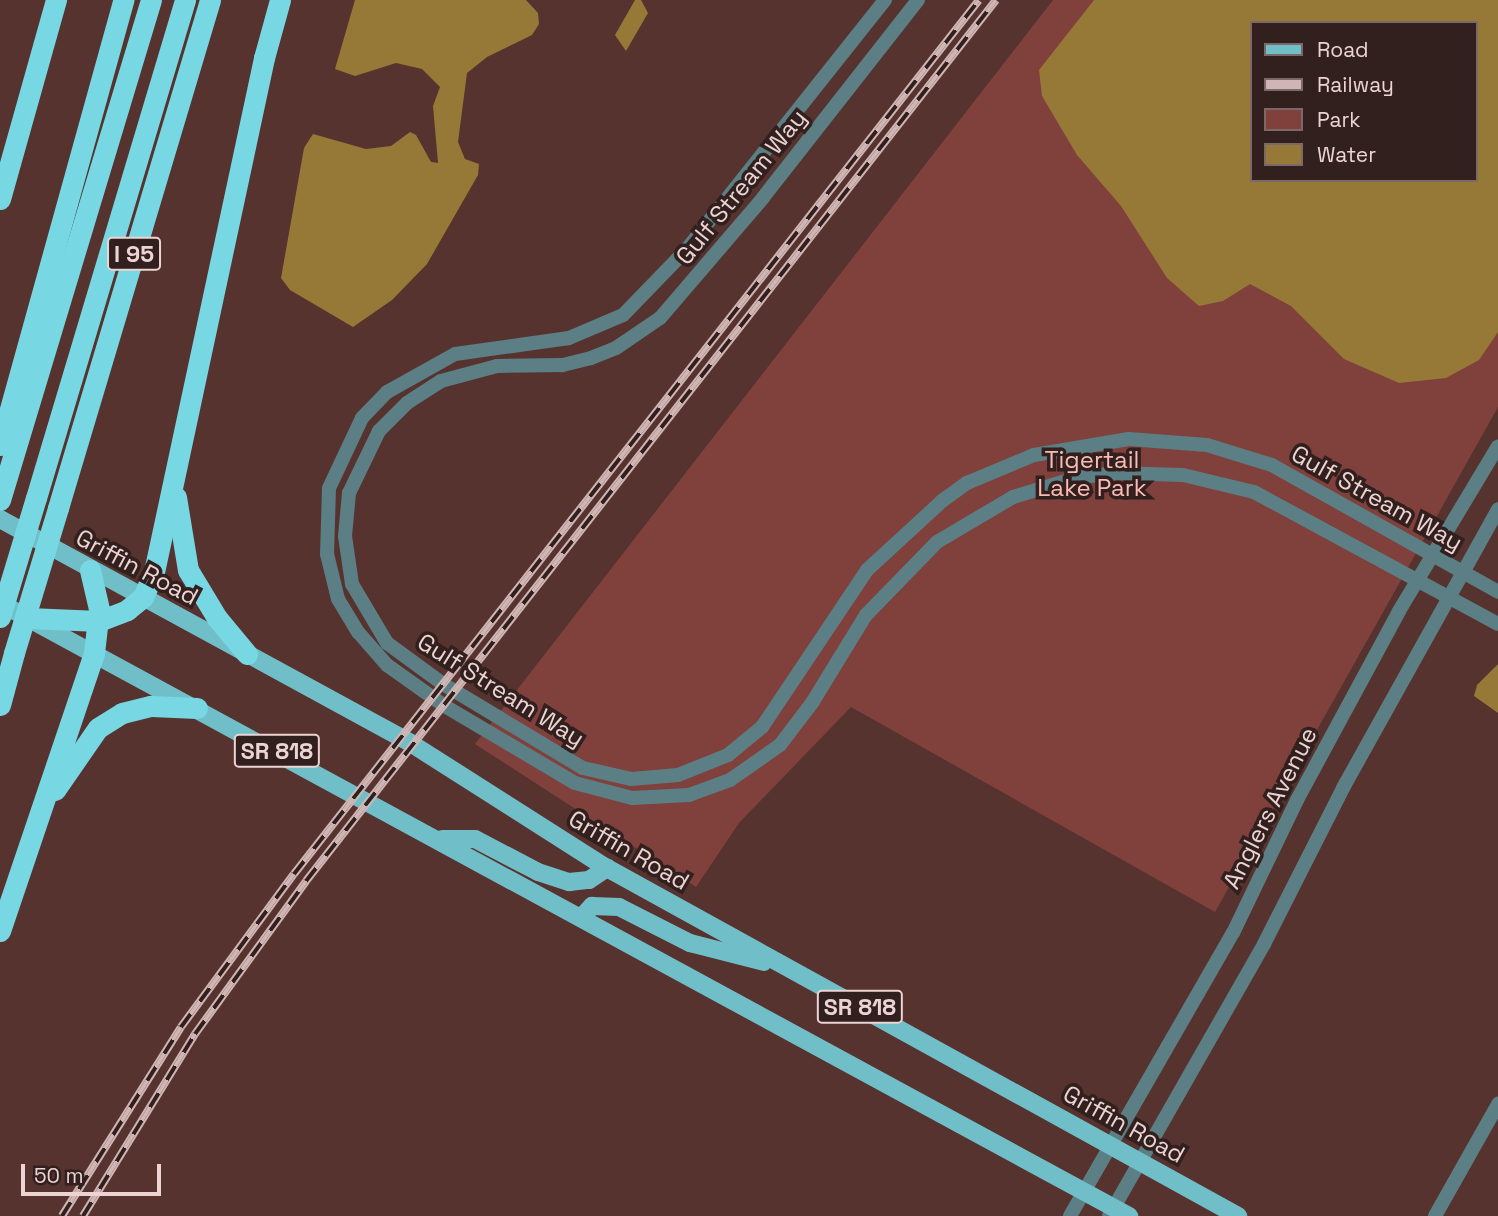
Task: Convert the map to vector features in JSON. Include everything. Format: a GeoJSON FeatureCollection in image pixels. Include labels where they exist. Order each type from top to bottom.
{"type":"FeatureCollection","features":[{"type":"Feature","properties":{"kind":"highway"},"geometry":{"type":"LineString","coordinates":[[0,199],[56,0]]}},
{"type":"Feature","properties":{"kind":"highway"},"geometry":{"type":"LineString","coordinates":[[0,445],[123,0]]}},
{"type":"Feature","properties":{"kind":"highway"},"geometry":{"type":"LineString","coordinates":[[3,490],[151,0]]}},
{"type":"Feature","properties":{"kind":"highway"},"geometry":{"type":"LineString","coordinates":[[0,617],[185,0]]}},
{"type":"Feature","properties":{"kind":"highway","name":"I 95"},"geometry":{"type":"LineString","coordinates":[[0,705],[210,0]]}},
{"type":"Feature","properties":{"kind":"highway"},"geometry":{"type":"LineString","coordinates":[[28,618],[99,621],[127,610],[143,597],[154,572],[264,58],[280,0]]}},
{"type":"Feature","properties":{"kind":"highway"},"geometry":{"type":"LineString","coordinates":[[175,477],[188,570],[217,618],[247,654]]}},
{"type":"Feature","properties":{"kind":"highway"},"geometry":{"type":"LineString","coordinates":[[0,931],[32,828],[94,653],[99,621],[98,596],[90,570]]}},
{"type":"Feature","properties":{"kind":"highway"},"geometry":{"type":"LineString","coordinates":[[32,828],[79,750],[98,728],[122,713],[150,706],[197,708]]}},
{"type":"Feature","properties":{"kind":"main road","name":"Griffin Road"},"geometry":{"type":"LineString","coordinates":[[0,519],[412,744],[607,868],[1238,1216]]}},
{"type":"Feature","properties":{"kind":"main road","name":"SR 818"},"geometry":{"type":"LineString","coordinates":[[0,603],[582,917],[1083,1191],[1117,1213]]}},
{"type":"Feature","properties":{"kind":"main road"},"geometry":{"type":"LineString","coordinates":[[439,839],[475,839],[538,872],[569,882],[589,880],[607,868]]}},
{"type":"Feature","properties":{"kind":"main road"},"geometry":{"type":"LineString","coordinates":[[582,917],[592,906],[620,907],[690,943],[791,969]]}},
{"type":"Feature","properties":{"kind":"street","name":"Gulf Stream Way"},"geometry":{"type":"LineString","coordinates":[[885,0],[688,248],[623,315],[569,338],[455,354],[387,392],[362,418],[335,469],[325,532],[338,599],[372,649],[402,678],[552,772],[612,794],[670,798],[730,780],[763,759],[794,727],[866,615],[915,561],[984,511],[1047,485],[1079,477],[1150,472],[1217,481],[1283,505],[1498,624]]}},
{"type":"Feature","properties":{"kind":"street","name":"Gulf Stream Way"},"geometry":{"type":"LineString","coordinates":[[918,0],[763,198],[660,318],[616,348],[591,358],[562,365],[496,366],[441,381],[407,403],[379,431],[349,494],[345,536],[352,584],[387,643],[443,684],[561,757],[606,775],[656,778],[701,768],[747,742],[777,707],[849,593],[890,545],[967,483],[1034,455],[1129,439],[1207,445],[1299,477],[1431,556],[1498,592]]}},
{"type":"Feature","properties":{"kind":"street","name":"Anglers Avenue"},"geometry":{"type":"LineString","coordinates":[[1070,1216],[1113,1146],[1233,933],[1292,809],[1417,581],[1498,446]]}},
{"type":"Feature","properties":{"kind":"street"},"geometry":{"type":"LineString","coordinates":[[1117,1213],[1140,1161],[1264,944],[1448,595],[1498,509]]}},
{"type":"Feature","properties":{"kind":"street"},"geometry":{"type":"LineString","coordinates":[[1434,1216],[1498,1104]]}},
{"type":"Feature","properties":{"kind":"green space","name":"Tigertail Lake Park"},"geometry":{"type":"Polygon","coordinates":[[[1053,0],[1498,0],[1498,407],[1215,912],[851,707],[739,823],[696,887],[475,744],[1053,0]]]}},
{"type":"Feature","properties":{"kind":"water"},"geometry":{"type":"Polygon","coordinates":[[[355,0],[526,0],[538,13],[539,24],[532,35],[487,57],[467,73],[458,142],[465,159],[479,164],[478,175],[427,264],[392,300],[353,327],[290,290],[281,278],[304,148],[313,134],[366,149],[391,146],[410,132],[416,135],[431,162],[438,163],[433,106],[440,87],[422,69],[396,63],[355,76],[335,69],[355,0]]]}},
{"type":"Feature","properties":{"kind":"water"},"geometry":{"type":"Polygon","coordinates":[[[635,0],[641,0],[648,13],[626,51],[615,35],[635,0]]]}},
{"type":"Feature","properties":{"kind":"water"},"geometry":{"type":"Polygon","coordinates":[[[1094,0],[1498,0],[1498,332],[1479,360],[1446,378],[1399,383],[1344,359],[1291,306],[1250,284],[1223,301],[1199,306],[1167,278],[1121,206],[1077,155],[1042,96],[1039,70],[1094,0]]]}},
{"type":"Feature","properties":{"kind":"water"},"geometry":{"type":"Polygon","coordinates":[[[1498,664],[1498,713],[1474,696],[1477,685],[1498,664]]]}},
{"type":"Feature","properties":{"kind":"railway"},"geometry":{"type":"LineString","coordinates":[[62,1216],[181,1027],[294,874],[979,0]]}},
{"type":"Feature","properties":{"kind":"railway"},"geometry":{"type":"LineString","coordinates":[[83,1216],[195,1034],[306,881],[996,0]]}}]}
